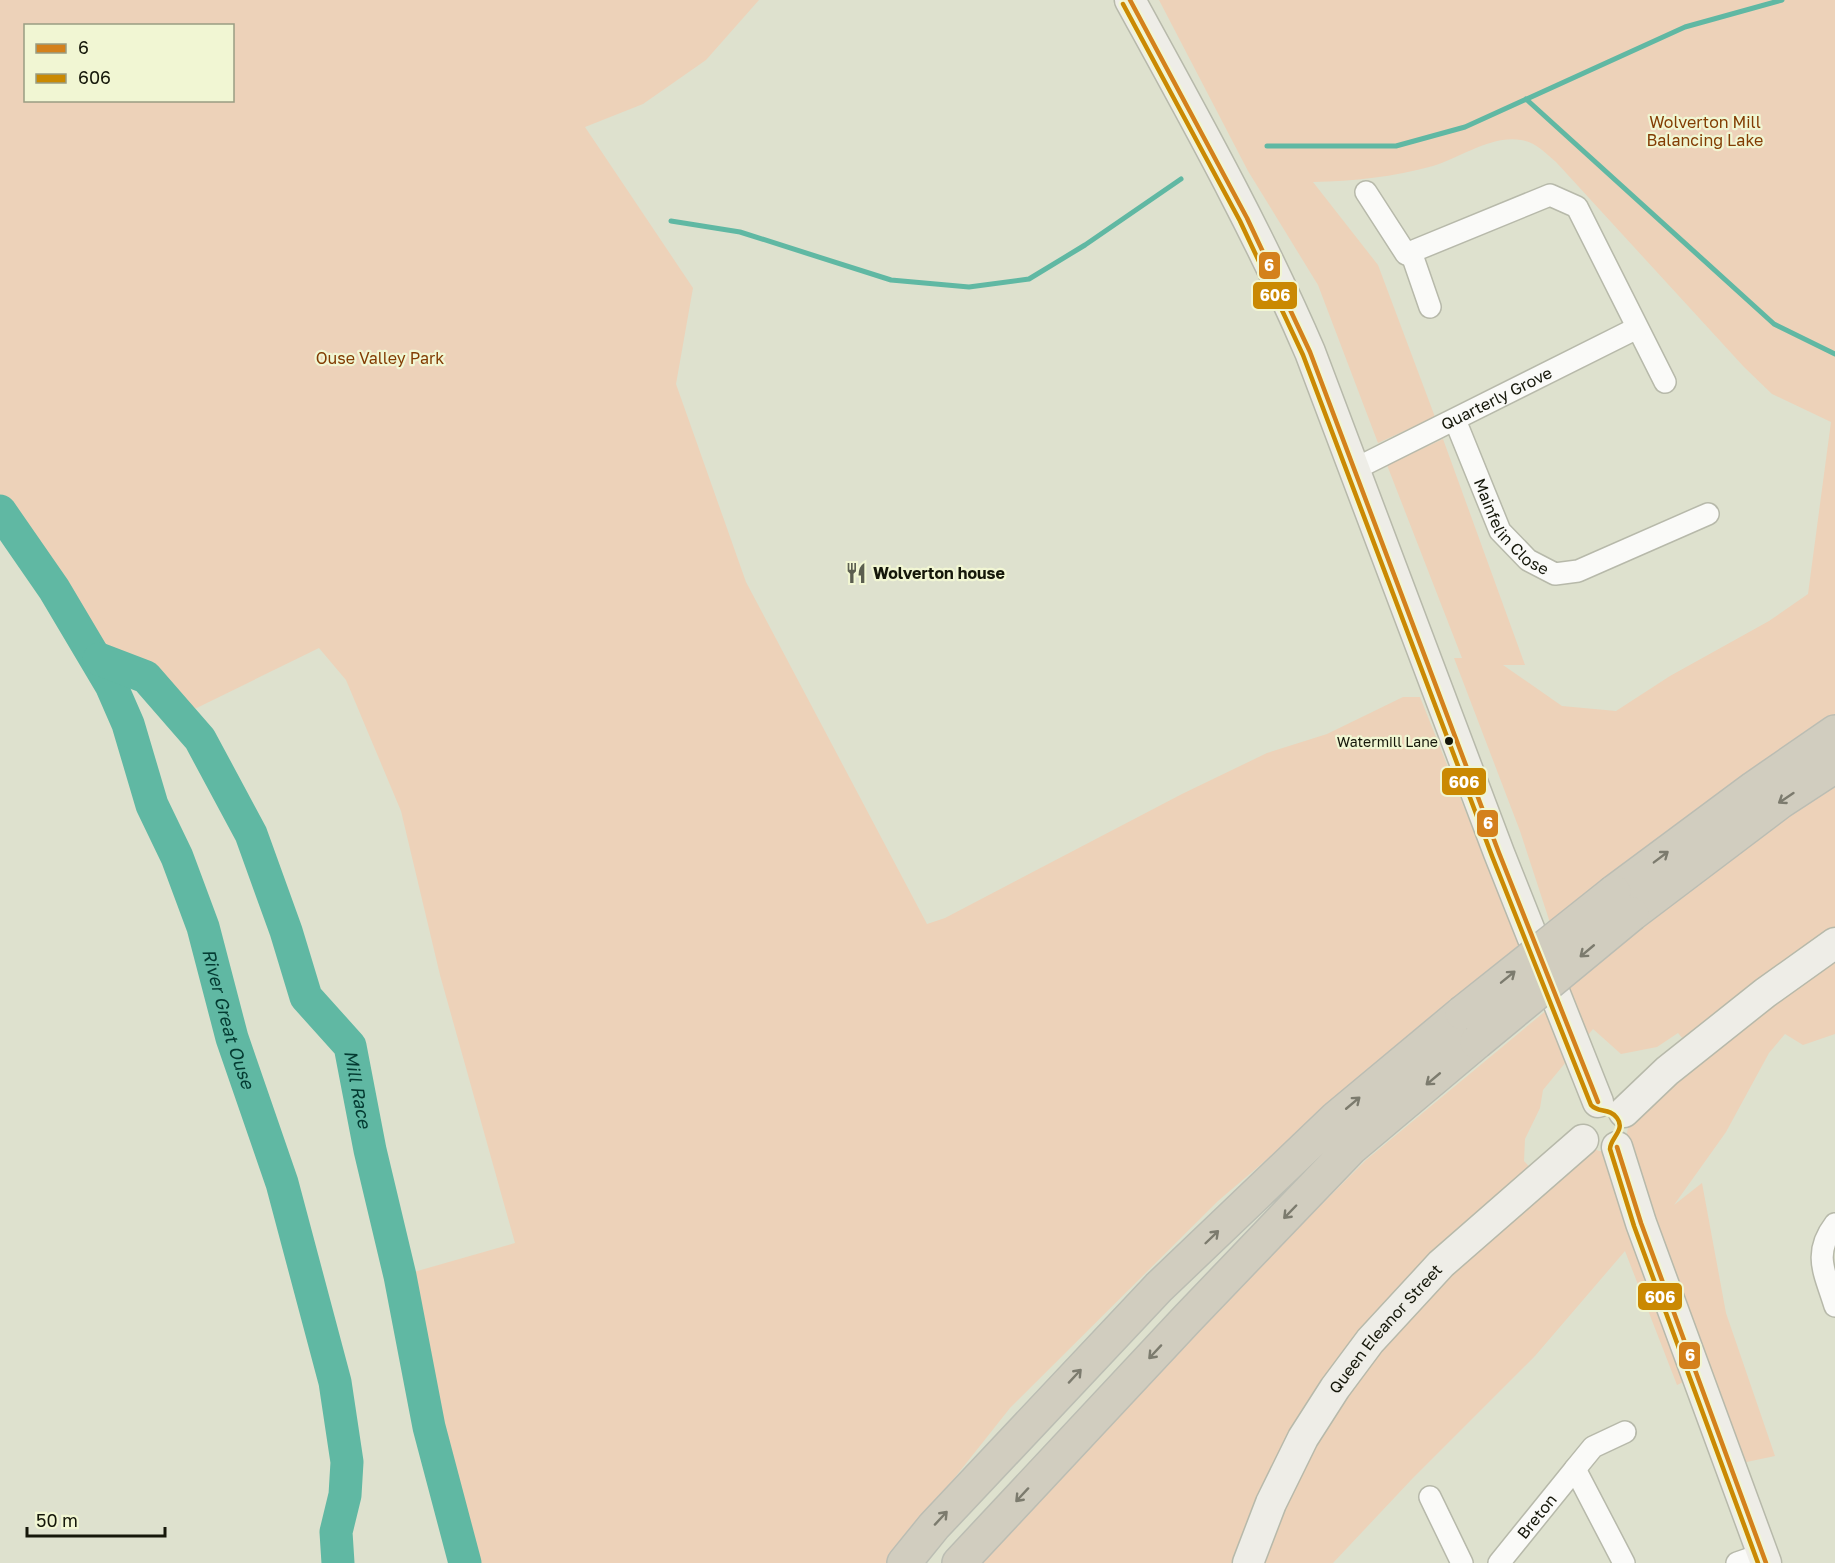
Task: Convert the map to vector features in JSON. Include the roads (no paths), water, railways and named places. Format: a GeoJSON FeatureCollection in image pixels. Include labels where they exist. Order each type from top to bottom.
{"type":"FeatureCollection","features":[{"type":"Feature","properties":{"kind":"highway"},"geometry":{"type":"LineString","coordinates":[[959,1563],[1186,1318],[1351,1148],[1478,1042],[1623,903],[1754,788],[1835,732]]}},
{"type":"Feature","properties":{"kind":"highway"},"geometry":{"type":"LineString","coordinates":[[904,1563],[934,1526],[1160,1287],[1336,1118],[1462,1013],[1623,903],[1835,766]]}},
{"type":"Feature","properties":{"kind":"street"},"geometry":{"type":"LineString","coordinates":[[1130,0],[1199,126],[1285,293],[1355,469],[1499,853],[1611,1107],[1628,1128],[1626,1137],[1617,1147],[1609,1150],[1599,1151],[1590,1147],[1583,1140],[1579,1133],[1580,1117],[1590,1105],[1611,1107],[1666,1071],[1765,993],[1835,943]]}},
{"type":"Feature","properties":{"kind":"street"},"geometry":{"type":"LineString","coordinates":[[1366,192],[1406,255],[1550,195],[1577,207],[1665,382]]}},
{"type":"Feature","properties":{"kind":"street"},"geometry":{"type":"LineString","coordinates":[[1411,252],[1430,306]]}},
{"type":"Feature","properties":{"kind":"street","name":"Quarterly Grove"},"geometry":{"type":"LineString","coordinates":[[1355,469],[1637,328]]}},
{"type":"Feature","properties":{"kind":"street","name":"Mainfelin Close"},"geometry":{"type":"LineString","coordinates":[[1455,420],[1500,531],[1528,560],[1555,574],[1578,571],[1708,514]]}},
{"type":"Feature","properties":{"kind":"street","name":"Queen Eleanor Street"},"geometry":{"type":"LineString","coordinates":[[1248,1563],[1271,1503],[1304,1438],[1335,1388],[1370,1341],[1441,1264],[1583,1140]]}},
{"type":"Feature","properties":{"kind":"street"},"geometry":{"type":"LineString","coordinates":[[1617,1147],[1755,1560]]}},
{"type":"Feature","properties":{"kind":"street"},"geometry":{"type":"LineString","coordinates":[[1835,1224],[1825,1238],[1821,1260],[1835,1306]]}},
{"type":"Feature","properties":{"kind":"street","name":"Breton"},"geometry":{"type":"LineString","coordinates":[[1499,1563],[1593,1447],[1625,1432]]}},
{"type":"Feature","properties":{"kind":"street"},"geometry":{"type":"LineString","coordinates":[[1575,1468],[1624,1563]]}},
{"type":"Feature","properties":{"kind":"street"},"geometry":{"type":"LineString","coordinates":[[1430,1497],[1462,1563]]}},
{"type":"Feature","properties":{"kind":"waterway"},"geometry":{"type":"LineString","coordinates":[[1267,146],[1396,146],[1465,127],[1685,27],[1782,0]]}},
{"type":"Feature","properties":{"kind":"waterway"},"geometry":{"type":"LineString","coordinates":[[1526,99],[1774,324],[1835,354]]}},
{"type":"Feature","properties":{"kind":"waterway"},"geometry":{"type":"LineString","coordinates":[[671,221],[740,232],[891,280],[969,287],[1029,279],[1085,245],[1181,179]]}},
{"type":"Feature","properties":{"kind":"waterway","name":"River Great Ouse"},"geometry":{"type":"LineString","coordinates":[[0,511],[54,589],[111,685],[128,724],[152,805],[177,857],[203,927],[232,1038],[282,1183],[335,1382],[347,1462],[345,1495],[336,1532],[338,1563]]}},
{"type":"Feature","properties":{"kind":"waterway","name":"Mill Race"},"geometry":{"type":"LineString","coordinates":[[99,659],[146,677],[200,739],[251,834],[286,931],[306,997],[350,1046],[370,1150],[400,1276],[429,1427],[465,1563]]}},
{"type":"Feature","properties":{"kind":"place","name":"Wolverton house"},"geometry":{"type":"Point","coordinates":[856,573]}},
{"type":"Feature","properties":{"kind":"place","name":"Watermill Lane"},"geometry":{"type":"Point","coordinates":[1449,741]}},
{"type":"Feature","properties":{"kind":"park label","name":"Wolverton Mill Balancing Lake"},"geometry":{"type":"Point","coordinates":[1705,131]}},
{"type":"Feature","properties":{"kind":"park label","name":"Ouse Valley Park"},"geometry":{"type":"Point","coordinates":[380,358]}}]}
